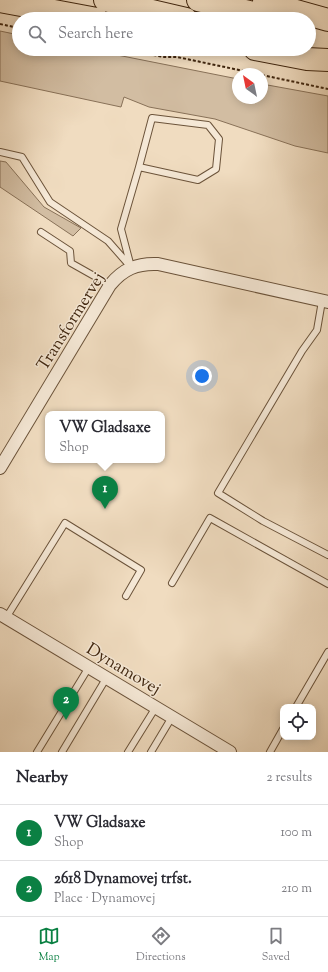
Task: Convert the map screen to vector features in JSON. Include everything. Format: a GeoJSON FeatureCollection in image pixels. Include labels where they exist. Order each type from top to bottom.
{"type":"FeatureCollection","features":[{"type":"Feature","properties":{"kind":"highway"},"geometry":{"type":"LineString","coordinates":[[105,0],[156,12]]}},
{"type":"Feature","properties":{"kind":"highway"},"geometry":{"type":"LineString","coordinates":[[198,0],[249,12]]}},
{"type":"Feature","properties":{"kind":"highway"},"geometry":{"type":"LineString","coordinates":[[257,0],[300,12]]}},
{"type":"Feature","properties":{"kind":"highway"},"geometry":{"type":"LineString","coordinates":[[0,1],[59,12]]}},
{"type":"Feature","properties":{"kind":"highway"},"geometry":{"type":"LineString","coordinates":[[316,17],[328,20]]}},
{"type":"Feature","properties":{"kind":"highway"},"geometry":{"type":"LineString","coordinates":[[316,27],[328,30]]}},
{"type":"Feature","properties":{"kind":"highway"},"geometry":{"type":"LineString","coordinates":[[316,49],[328,52]]}},
{"type":"Feature","properties":{"kind":"highway"},"geometry":{"type":"LineString","coordinates":[[292,56],[307,59],[328,60]]}},
{"type":"Feature","properties":{"kind":"street","name":"Transformervej"},"geometry":{"type":"LineString","coordinates":[[0,468],[110,285],[116,278],[131,267],[144,263],[158,264],[325,301]]}},
{"type":"Feature","properties":{"kind":"street","name":"Dynamovej"},"geometry":{"type":"LineString","coordinates":[[3,616],[156,707],[225,751]]}},
{"type":"Feature","properties":{"kind":"lane"},"geometry":{"type":"LineString","coordinates":[[131,267],[121,229],[152,118],[208,125],[219,139],[216,169],[198,180],[139,167]]}},
{"type":"Feature","properties":{"kind":"lane"},"geometry":{"type":"LineString","coordinates":[[0,152],[22,157],[50,202],[108,241],[131,267]]}},
{"type":"Feature","properties":{"kind":"lane"},"geometry":{"type":"LineString","coordinates":[[41,232],[70,251],[71,263],[110,285]]}},
{"type":"Feature","properties":{"kind":"lane"},"geometry":{"type":"LineString","coordinates":[[325,301],[317,330],[302,351],[218,493],[262,521],[328,556]]}},
{"type":"Feature","properties":{"kind":"lane"},"geometry":{"type":"LineString","coordinates":[[172,583],[210,518],[328,584]]}},
{"type":"Feature","properties":{"kind":"lane"},"geometry":{"type":"LineString","coordinates":[[3,616],[65,523],[141,570],[126,596]]}},
{"type":"Feature","properties":{"kind":"lane"},"geometry":{"type":"LineString","coordinates":[[298,704],[328,652]]}},
{"type":"Feature","properties":{"kind":"lane"},"geometry":{"type":"LineString","coordinates":[[37,752],[89,667]]}},
{"type":"Feature","properties":{"kind":"lane"},"geometry":{"type":"LineString","coordinates":[[62,752],[107,678]]}},
{"type":"Feature","properties":{"kind":"lane"},"geometry":{"type":"LineString","coordinates":[[128,752],[156,707]]}},
{"type":"Feature","properties":{"kind":"lane"},"geometry":{"type":"LineString","coordinates":[[151,752],[172,717]]}},
{"type":"Feature","properties":{"kind":"lane"},"geometry":{"type":"LineString","coordinates":[[270,752],[280,734]]}},
{"type":"Feature","properties":{"kind":"path"},"geometry":{"type":"LineString","coordinates":[[0,24],[12,27]]}},
{"type":"Feature","properties":{"kind":"path"},"geometry":{"type":"LineString","coordinates":[[158,56],[177,57],[232,69]]}},
{"type":"Feature","properties":{"kind":"path"},"geometry":{"type":"LineString","coordinates":[[268,76],[328,89]]}},
{"type":"Feature","properties":{"kind":"shaded area"},"geometry":{"type":"Polygon","coordinates":[[[0,31],[12,34],[12,56],[122,56],[232,78],[232,104],[268,104],[268,85],[328,96],[328,153],[295,146],[215,119],[149,107],[124,97],[121,107],[0,81],[0,31]]]}},
{"type":"Feature","properties":{"kind":"shaded area"},"geometry":{"type":"Polygon","coordinates":[[[0,161],[6,162],[44,207],[81,228],[73,236],[0,187],[0,161]]]}},
{"type":"Feature","properties":{"kind":"place","name":"VW Gladsaxe"},"geometry":{"type":"Point","coordinates":[105,509]}},
{"type":"Feature","properties":{"kind":"place","name":"2618 Dynamovej trfst."},"geometry":{"type":"Point","coordinates":[66,720]}}]}
